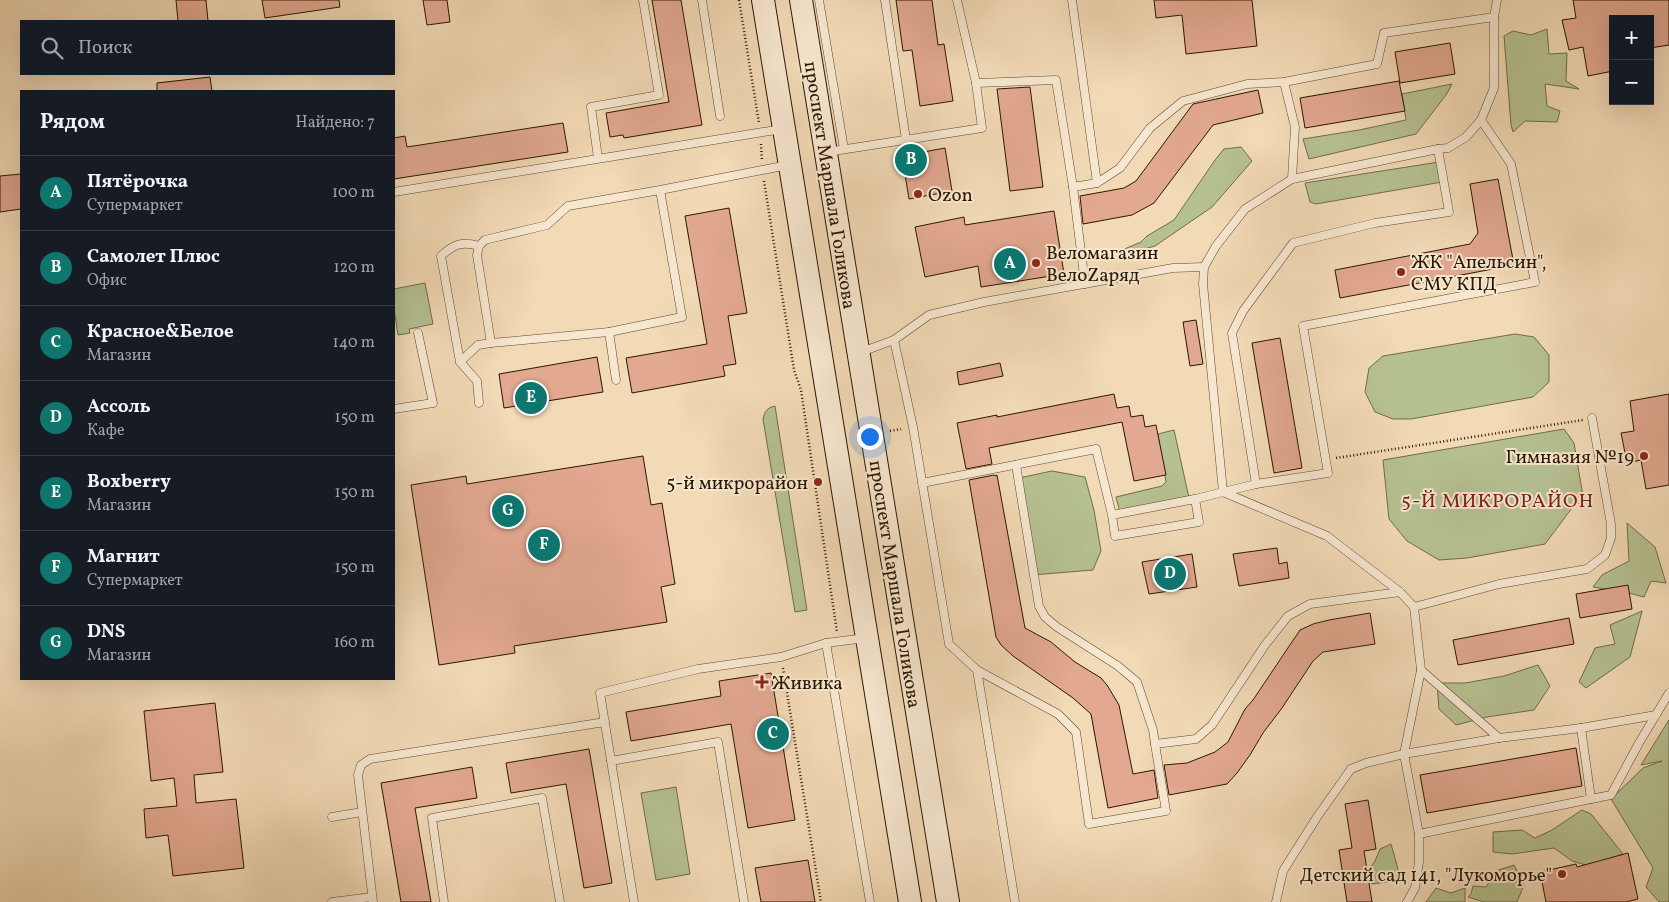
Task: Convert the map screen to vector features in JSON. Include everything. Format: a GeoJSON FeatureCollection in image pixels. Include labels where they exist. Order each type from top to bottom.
{"type":"FeatureCollection","features":[{"type":"Feature","properties":{"kind":"main road","name":"проспект Маршала Голикова"},"geometry":{"type":"LineString","coordinates":[[763,0],[910,902]]}},
{"type":"Feature","properties":{"kind":"main road","name":"проспект Маршала Голикова"},"geometry":{"type":"LineString","coordinates":[[801,0],[835,150],[858,353],[948,902]]}},
{"type":"Feature","properties":{"kind":"lane"},"geometry":{"type":"LineString","coordinates":[[598,158],[591,107],[659,95],[643,0]]}},
{"type":"Feature","properties":{"kind":"lane"},"geometry":{"type":"LineString","coordinates":[[702,0],[720,116]]}},
{"type":"Feature","properties":{"kind":"lane"},"geometry":{"type":"LineString","coordinates":[[819,0],[835,150],[982,128],[976,83],[957,0]]}},
{"type":"Feature","properties":{"kind":"lane"},"geometry":{"type":"LineString","coordinates":[[886,0],[906,140]]}},
{"type":"Feature","properties":{"kind":"lane"},"geometry":{"type":"LineString","coordinates":[[1072,0],[1097,183]]}},
{"type":"Feature","properties":{"kind":"lane"},"geometry":{"type":"LineString","coordinates":[[1223,492],[1204,267],[1216,246],[1245,209],[1292,179],[1448,148],[1466,137],[1481,120],[1494,88],[1494,17],[1497,0]]}},
{"type":"Feature","properties":{"kind":"lane"},"geometry":{"type":"LineString","coordinates":[[1073,187],[1097,183],[1120,168],[1150,128],[1183,101],[1247,84],[1284,82],[1377,64],[1384,33],[1494,17]]}},
{"type":"Feature","properties":{"kind":"lane"},"geometry":{"type":"LineString","coordinates":[[976,83],[1056,80],[1073,187],[1085,284]]}},
{"type":"Feature","properties":{"kind":"lane"},"geometry":{"type":"LineString","coordinates":[[1284,82],[1295,128],[1292,179]]}},
{"type":"Feature","properties":{"kind":"lane"},"geometry":{"type":"LineString","coordinates":[[1112,515],[1195,500],[1256,484],[1328,473],[1303,326],[1535,282],[1512,164],[1481,120]]}},
{"type":"Feature","properties":{"kind":"lane"},"geometry":{"type":"LineString","coordinates":[[395,192],[784,128]]}},
{"type":"Feature","properties":{"kind":"lane"},"geometry":{"type":"LineString","coordinates":[[1256,484],[1232,333],[1243,311],[1293,243],[1375,223],[1449,212],[1438,149]]}},
{"type":"Feature","properties":{"kind":"lane"},"geometry":{"type":"LineString","coordinates":[[491,343],[477,255],[478,246],[485,240],[547,225],[568,206],[790,165]]}},
{"type":"Feature","properties":{"kind":"lane"},"geometry":{"type":"LineString","coordinates":[[460,362],[478,345],[609,332],[682,318],[660,190]]}},
{"type":"Feature","properties":{"kind":"lane"},"geometry":{"type":"LineString","coordinates":[[478,246],[467,243],[459,245],[452,247],[441,256],[460,362],[476,381],[480,403]]}},
{"type":"Feature","properties":{"kind":"lane"},"geometry":{"type":"LineString","coordinates":[[858,353],[894,340],[929,315],[984,302],[1174,268],[1204,267]]}},
{"type":"Feature","properties":{"kind":"lane"},"geometry":{"type":"LineString","coordinates":[[609,332],[616,380]]}},
{"type":"Feature","properties":{"kind":"lane"},"geometry":{"type":"LineString","coordinates":[[395,410],[433,403],[418,333]]}},
{"type":"Feature","properties":{"kind":"lane"},"geometry":{"type":"LineString","coordinates":[[894,340],[913,427],[949,644],[978,670],[1058,714],[1076,732],[1089,824],[1166,811],[1153,730],[1137,682],[1118,666],[1056,626],[1045,617],[1039,606],[1016,465]]}},
{"type":"Feature","properties":{"kind":"lane"},"geometry":{"type":"LineString","coordinates":[[1414,607],[1499,584],[1587,569],[1605,555],[1611,538],[1611,524],[1592,418]]}},
{"type":"Feature","properties":{"kind":"lane"},"geometry":{"type":"LineString","coordinates":[[922,483],[1096,449],[1112,515],[1115,536],[1199,522],[1195,500]]}},
{"type":"Feature","properties":{"kind":"lane"},"geometry":{"type":"LineString","coordinates":[[1223,492],[1327,536],[1400,592],[1414,607],[1421,670],[1404,754],[1419,834],[1419,862],[1415,888],[1406,902]]}},
{"type":"Feature","properties":{"kind":"lane"},"geometry":{"type":"LineString","coordinates":[[1155,744],[1196,739],[1212,725],[1265,645],[1288,616],[1310,604],[1400,592]]}},
{"type":"Feature","properties":{"kind":"lane"},"geometry":{"type":"LineString","coordinates":[[634,902],[600,693],[698,669],[781,657],[826,643],[867,638]]}},
{"type":"Feature","properties":{"kind":"lane"},"geometry":{"type":"LineString","coordinates":[[826,643],[870,902]]}},
{"type":"Feature","properties":{"kind":"lane"},"geometry":{"type":"LineString","coordinates":[[978,670],[1015,902]]}},
{"type":"Feature","properties":{"kind":"lane"},"geometry":{"type":"LineString","coordinates":[[1421,670],[1499,738]]}},
{"type":"Feature","properties":{"kind":"lane"},"geometry":{"type":"LineString","coordinates":[[1419,834],[1611,795],[1669,693]]}},
{"type":"Feature","properties":{"kind":"lane"},"geometry":{"type":"LineString","coordinates":[[1276,902],[1283,871],[1350,769],[1404,754],[1656,715]]}},
{"type":"Feature","properties":{"kind":"lane"},"geometry":{"type":"LineString","coordinates":[[332,902],[373,899],[358,775],[361,765],[370,759],[606,722]]}},
{"type":"Feature","properties":{"kind":"lane"},"geometry":{"type":"LineString","coordinates":[[1581,728],[1591,798]]}},
{"type":"Feature","properties":{"kind":"lane"},"geometry":{"type":"LineString","coordinates":[[611,762],[718,742],[744,902]]}},
{"type":"Feature","properties":{"kind":"lane"},"geometry":{"type":"LineString","coordinates":[[444,902],[432,818],[542,798],[560,902]]}},
{"type":"Feature","properties":{"kind":"lane"},"geometry":{"type":"LineString","coordinates":[[332,817],[362,812]]}},
{"type":"Feature","properties":{"kind":"path"},"geometry":{"type":"LineString","coordinates":[[739,0],[761,132],[762,171],[794,370],[802,390],[839,642]]}},
{"type":"Feature","properties":{"kind":"path"},"geometry":{"type":"LineString","coordinates":[[1326,460],[1592,418]]}},
{"type":"Feature","properties":{"kind":"path"},"geometry":{"type":"LineString","coordinates":[[781,657],[821,902]]}},
{"type":"Feature","properties":{"kind":"green space"},"geometry":{"type":"Polygon","coordinates":[[[1547,29],[1549,54],[1567,53],[1566,81],[1579,89],[1545,84],[1547,106],[1560,111],[1557,122],[1525,121],[1513,132],[1504,36],[1513,31],[1531,35],[1547,29]]]}},
{"type":"Feature","properties":{"kind":"green space"},"geometry":{"type":"Polygon","coordinates":[[[1452,84],[1446,95],[1416,134],[1309,159],[1303,139],[1406,120],[1402,94],[1452,84]]]}},
{"type":"Feature","properties":{"kind":"green space"},"geometry":{"type":"Polygon","coordinates":[[[1241,147],[1252,161],[1212,207],[1155,246],[1127,254],[1122,250],[1141,242],[1147,236],[1174,220],[1224,149],[1241,147]]]}},
{"type":"Feature","properties":{"kind":"green space"},"geometry":{"type":"Polygon","coordinates":[[[1439,162],[1442,182],[1316,204],[1310,202],[1305,183],[1439,162]]]}},
{"type":"Feature","properties":{"kind":"green space"},"geometry":{"type":"Polygon","coordinates":[[[425,283],[433,324],[409,329],[410,333],[398,335],[395,315],[395,289],[425,283]]]}},
{"type":"Feature","properties":{"kind":"green space"},"geometry":{"type":"Polygon","coordinates":[[[1515,334],[1534,337],[1549,355],[1549,382],[1533,397],[1411,419],[1393,419],[1375,412],[1365,392],[1369,368],[1383,356],[1515,334]]]}},
{"type":"Feature","properties":{"kind":"green space"},"geometry":{"type":"Polygon","coordinates":[[[775,406],[807,610],[795,612],[763,419],[767,410],[775,406]]]}},
{"type":"Feature","properties":{"kind":"green space"},"geometry":{"type":"Polygon","coordinates":[[[1564,429],[1574,443],[1584,502],[1575,504],[1545,544],[1467,558],[1439,560],[1407,541],[1389,519],[1383,460],[1564,429]]]}},
{"type":"Feature","properties":{"kind":"green space"},"geometry":{"type":"Polygon","coordinates":[[[1174,430],[1189,498],[1120,512],[1116,497],[1162,486],[1166,482],[1158,434],[1174,430]]]}},
{"type":"Feature","properties":{"kind":"green space"},"geometry":{"type":"Polygon","coordinates":[[[1052,471],[1085,477],[1094,510],[1101,551],[1093,570],[1032,575],[1019,478],[1052,471]]]}},
{"type":"Feature","properties":{"kind":"green space"},"geometry":{"type":"Polygon","coordinates":[[[1627,523],[1655,547],[1666,583],[1651,581],[1644,597],[1593,587],[1602,575],[1629,561],[1627,523]]]}},
{"type":"Feature","properties":{"kind":"green space"},"geometry":{"type":"Polygon","coordinates":[[[1642,611],[1630,657],[1586,688],[1579,682],[1595,648],[1615,644],[1610,625],[1642,611]]]}},
{"type":"Feature","properties":{"kind":"green space"},"geometry":{"type":"Polygon","coordinates":[[[1538,665],[1550,686],[1534,710],[1487,717],[1456,725],[1439,709],[1437,683],[1465,683],[1504,676],[1538,665]]]}},
{"type":"Feature","properties":{"kind":"green space"},"geometry":{"type":"Polygon","coordinates":[[[1669,720],[1669,902],[1659,902],[1646,887],[1653,868],[1611,799],[1643,768],[1662,761],[1641,765],[1669,720]]]}},
{"type":"Feature","properties":{"kind":"green space"},"geometry":{"type":"Polygon","coordinates":[[[676,787],[690,874],[656,880],[641,793],[676,787]]]}},
{"type":"Feature","properties":{"kind":"green space"},"geometry":{"type":"Polygon","coordinates":[[[1582,810],[1591,814],[1623,854],[1589,866],[1572,861],[1554,848],[1512,854],[1493,852],[1493,832],[1522,830],[1535,838],[1552,830],[1582,810]]]}},
{"type":"Feature","properties":{"kind":"green space"},"geometry":{"type":"Polygon","coordinates":[[[1391,844],[1401,880],[1372,884],[1367,872],[1375,861],[1380,849],[1391,844]]]}},
{"type":"Feature","properties":{"kind":"green space"},"geometry":{"type":"Polygon","coordinates":[[[1514,865],[1524,885],[1517,902],[1484,902],[1468,897],[1473,886],[1486,887],[1496,871],[1514,865]]]}},
{"type":"Feature","properties":{"kind":"green space"},"geometry":{"type":"Polygon","coordinates":[[[1436,888],[1451,893],[1465,888],[1465,902],[1426,902],[1436,888]]]}},
{"type":"Feature","properties":{"kind":"building"},"geometry":{"type":"Polygon","coordinates":[[[176,0],[206,0],[208,20],[178,20],[176,0]]]}},
{"type":"Feature","properties":{"kind":"building"},"geometry":{"type":"Polygon","coordinates":[[[262,0],[339,0],[340,7],[265,18],[262,0]]]}},
{"type":"Feature","properties":{"kind":"building"},"geometry":{"type":"Polygon","coordinates":[[[423,0],[447,0],[450,22],[427,25],[423,0]]]}},
{"type":"Feature","properties":{"kind":"building"},"geometry":{"type":"Polygon","coordinates":[[[652,0],[681,0],[702,125],[624,138],[623,135],[610,137],[606,113],[669,102],[652,0]]]}},
{"type":"Feature","properties":{"kind":"building"},"geometry":{"type":"Polygon","coordinates":[[[896,0],[932,0],[938,45],[944,44],[953,101],[920,106],[912,50],[903,51],[896,0]]]}},
{"type":"Feature","properties":{"kind":"building"},"geometry":{"type":"Polygon","coordinates":[[[1154,0],[1252,0],[1257,46],[1186,54],[1182,15],[1156,18],[1154,0]]]}},
{"type":"Feature","properties":{"kind":"building"},"geometry":{"type":"Polygon","coordinates":[[[1573,0],[1669,0],[1669,45],[1654,47],[1654,15],[1609,15],[1609,72],[1588,76],[1583,47],[1569,50],[1562,20],[1576,18],[1573,0]]]}},
{"type":"Feature","properties":{"kind":"building"},"geometry":{"type":"Polygon","coordinates":[[[1450,43],[1455,74],[1400,83],[1395,52],[1450,43]]]}},
{"type":"Feature","properties":{"kind":"building"},"geometry":{"type":"Polygon","coordinates":[[[210,77],[212,90],[157,90],[157,83],[210,77]]]}},
{"type":"Feature","properties":{"kind":"building"},"geometry":{"type":"Polygon","coordinates":[[[1399,81],[1405,111],[1305,128],[1300,98],[1399,81]]]}},
{"type":"Feature","properties":{"kind":"building"},"geometry":{"type":"Polygon","coordinates":[[[1030,87],[1043,187],[1010,191],[997,89],[1030,87]]]}},
{"type":"Feature","properties":{"kind":"building"},"geometry":{"type":"Polygon","coordinates":[[[1258,90],[1263,113],[1213,125],[1154,203],[1132,215],[1083,224],[1080,196],[1124,188],[1136,181],[1193,104],[1258,90]]]}},
{"type":"Feature","properties":{"kind":"building"},"geometry":{"type":"Polygon","coordinates":[[[563,123],[568,152],[395,179],[395,138],[405,136],[407,147],[563,123]]]}},
{"type":"Feature","properties":{"kind":"building"},"geometry":{"type":"Polygon","coordinates":[[[945,148],[952,191],[909,199],[902,156],[945,148]]]}},
{"type":"Feature","properties":{"kind":"building"},"geometry":{"type":"Polygon","coordinates":[[[20,174],[20,209],[0,212],[0,176],[20,174]]]}},
{"type":"Feature","properties":{"kind":"building"},"geometry":{"type":"Polygon","coordinates":[[[1498,179],[1514,265],[1340,298],[1335,270],[1470,244],[1478,233],[1470,184],[1498,179]]]}},
{"type":"Feature","properties":{"kind":"building"},"geometry":{"type":"Polygon","coordinates":[[[729,208],[747,313],[728,316],[736,364],[723,366],[725,376],[632,393],[626,358],[707,344],[685,216],[729,208]]]}},
{"type":"Feature","properties":{"kind":"building"},"geometry":{"type":"Polygon","coordinates":[[[1054,211],[1064,274],[981,287],[978,266],[925,277],[915,227],[964,217],[965,225],[1054,211]]]}},
{"type":"Feature","properties":{"kind":"building"},"geometry":{"type":"Polygon","coordinates":[[[1196,320],[1203,364],[1190,366],[1183,322],[1196,320]]]}},
{"type":"Feature","properties":{"kind":"building"},"geometry":{"type":"Polygon","coordinates":[[[1280,338],[1302,468],[1274,473],[1252,343],[1280,338]]]}},
{"type":"Feature","properties":{"kind":"building"},"geometry":{"type":"Polygon","coordinates":[[[597,357],[603,392],[504,408],[499,374],[597,357]]]}},
{"type":"Feature","properties":{"kind":"building"},"geometry":{"type":"Polygon","coordinates":[[[1000,363],[1003,376],[959,385],[957,372],[1000,363]]]}},
{"type":"Feature","properties":{"kind":"building"},"geometry":{"type":"Polygon","coordinates":[[[1114,394],[1117,408],[1129,406],[1131,417],[1143,415],[1145,427],[1156,425],[1166,475],[1134,481],[1122,422],[989,448],[992,464],[966,469],[957,423],[1114,394]]]}},
{"type":"Feature","properties":{"kind":"building"},"geometry":{"type":"Polygon","coordinates":[[[1669,394],[1669,485],[1646,489],[1641,460],[1627,463],[1621,433],[1634,431],[1630,401],[1669,394]]]}},
{"type":"Feature","properties":{"kind":"building"},"geometry":{"type":"Polygon","coordinates":[[[643,456],[651,505],[662,503],[675,584],[661,587],[667,622],[514,646],[515,653],[439,665],[411,485],[466,476],[467,484],[643,456]]]}},
{"type":"Feature","properties":{"kind":"building"},"geometry":{"type":"Polygon","coordinates":[[[997,475],[1025,628],[1051,642],[1075,662],[1101,678],[1107,685],[1119,705],[1133,774],[1154,770],[1158,798],[1108,808],[1091,714],[1073,698],[1013,656],[1001,645],[996,637],[969,480],[997,475]]]}},
{"type":"Feature","properties":{"kind":"building"},"geometry":{"type":"Polygon","coordinates":[[[1277,548],[1279,564],[1287,562],[1289,578],[1239,586],[1233,554],[1277,548]]]}},
{"type":"Feature","properties":{"kind":"building"},"geometry":{"type":"Polygon","coordinates":[[[1192,554],[1197,587],[1149,594],[1142,562],[1192,554]]]}},
{"type":"Feature","properties":{"kind":"building"},"geometry":{"type":"Polygon","coordinates":[[[1628,585],[1632,609],[1580,618],[1576,594],[1628,585]]]}},
{"type":"Feature","properties":{"kind":"building"},"geometry":{"type":"Polygon","coordinates":[[[1370,613],[1375,644],[1323,652],[1313,661],[1250,755],[1227,784],[1169,795],[1164,765],[1187,763],[1215,752],[1228,742],[1245,709],[1300,630],[1329,620],[1370,613]]]}},
{"type":"Feature","properties":{"kind":"building"},"geometry":{"type":"Polygon","coordinates":[[[1569,618],[1574,644],[1458,665],[1453,640],[1569,618]]]}},
{"type":"Feature","properties":{"kind":"building"},"geometry":{"type":"Polygon","coordinates":[[[771,673],[795,820],[748,828],[731,724],[631,741],[626,712],[721,696],[719,681],[771,673]]]}},
{"type":"Feature","properties":{"kind":"building"},"geometry":{"type":"Polygon","coordinates":[[[215,703],[223,772],[194,775],[196,803],[236,799],[244,868],[173,876],[168,835],[146,838],[144,809],[177,806],[174,778],[151,781],[144,711],[215,703]]]}},
{"type":"Feature","properties":{"kind":"building"},"geometry":{"type":"Polygon","coordinates":[[[1576,748],[1582,786],[1427,813],[1420,775],[1576,748]]]}},
{"type":"Feature","properties":{"kind":"building"},"geometry":{"type":"Polygon","coordinates":[[[589,749],[612,883],[584,888],[566,784],[511,793],[506,763],[589,749]]]}},
{"type":"Feature","properties":{"kind":"building"},"geometry":{"type":"Polygon","coordinates":[[[472,767],[477,798],[415,808],[431,902],[401,902],[381,783],[472,767]]]}},
{"type":"Feature","properties":{"kind":"building"},"geometry":{"type":"Polygon","coordinates":[[[1368,800],[1376,849],[1364,851],[1372,902],[1347,902],[1339,850],[1352,848],[1345,804],[1368,800]]]}},
{"type":"Feature","properties":{"kind":"building"},"geometry":{"type":"Polygon","coordinates":[[[1628,853],[1638,899],[1626,902],[1546,902],[1540,872],[1576,864],[1577,867],[1628,853]]]}},
{"type":"Feature","properties":{"kind":"building"},"geometry":{"type":"Polygon","coordinates":[[[808,860],[815,902],[761,902],[755,868],[808,860]]]}},
{"type":"Feature","properties":{"kind":"place","name":"Самолет Плюс"},"geometry":{"type":"Point","coordinates":[911,160]}},
{"type":"Feature","properties":{"kind":"place","name":"Ozon"},"geometry":{"type":"Point","coordinates":[918,194]}},
{"type":"Feature","properties":{"kind":"place","name":"Веломагазин ВелоZаряд"},"geometry":{"type":"Point","coordinates":[1036,263]}},
{"type":"Feature","properties":{"kind":"place","name":"Пятёрочка"},"geometry":{"type":"Point","coordinates":[1010,264]}},
{"type":"Feature","properties":{"kind":"place","name":"ЖК \"Апельсин\", СМУ КПД"},"geometry":{"type":"Point","coordinates":[1401,272]}},
{"type":"Feature","properties":{"kind":"place","name":"Boxberry"},"geometry":{"type":"Point","coordinates":[531,398]}},
{"type":"Feature","properties":{"kind":"place","name":"Гимназия №19"},"geometry":{"type":"Point","coordinates":[1644,456]}},
{"type":"Feature","properties":{"kind":"place","name":"5-й микрорайон"},"geometry":{"type":"Point","coordinates":[818,482]}},
{"type":"Feature","properties":{"kind":"place","name":"DNS"},"geometry":{"type":"Point","coordinates":[508,511]}},
{"type":"Feature","properties":{"kind":"place","name":"Магнит"},"geometry":{"type":"Point","coordinates":[544,545]}},
{"type":"Feature","properties":{"kind":"place","name":"Ассоль"},"geometry":{"type":"Point","coordinates":[1170,574]}},
{"type":"Feature","properties":{"kind":"place","name":"Живика"},"geometry":{"type":"Point","coordinates":[762,682]}},
{"type":"Feature","properties":{"kind":"place","name":"Красное&Белое"},"geometry":{"type":"Point","coordinates":[773,734]}},
{"type":"Feature","properties":{"kind":"place","name":"Детский сад 141, \"Лукоморье\""},"geometry":{"type":"Point","coordinates":[1562,874]}},
{"type":"Feature","properties":{"kind":"district","name":"5-Й МИКРОРАЙОН"},"geometry":{"type":"Point","coordinates":[1498,500]}}]}
